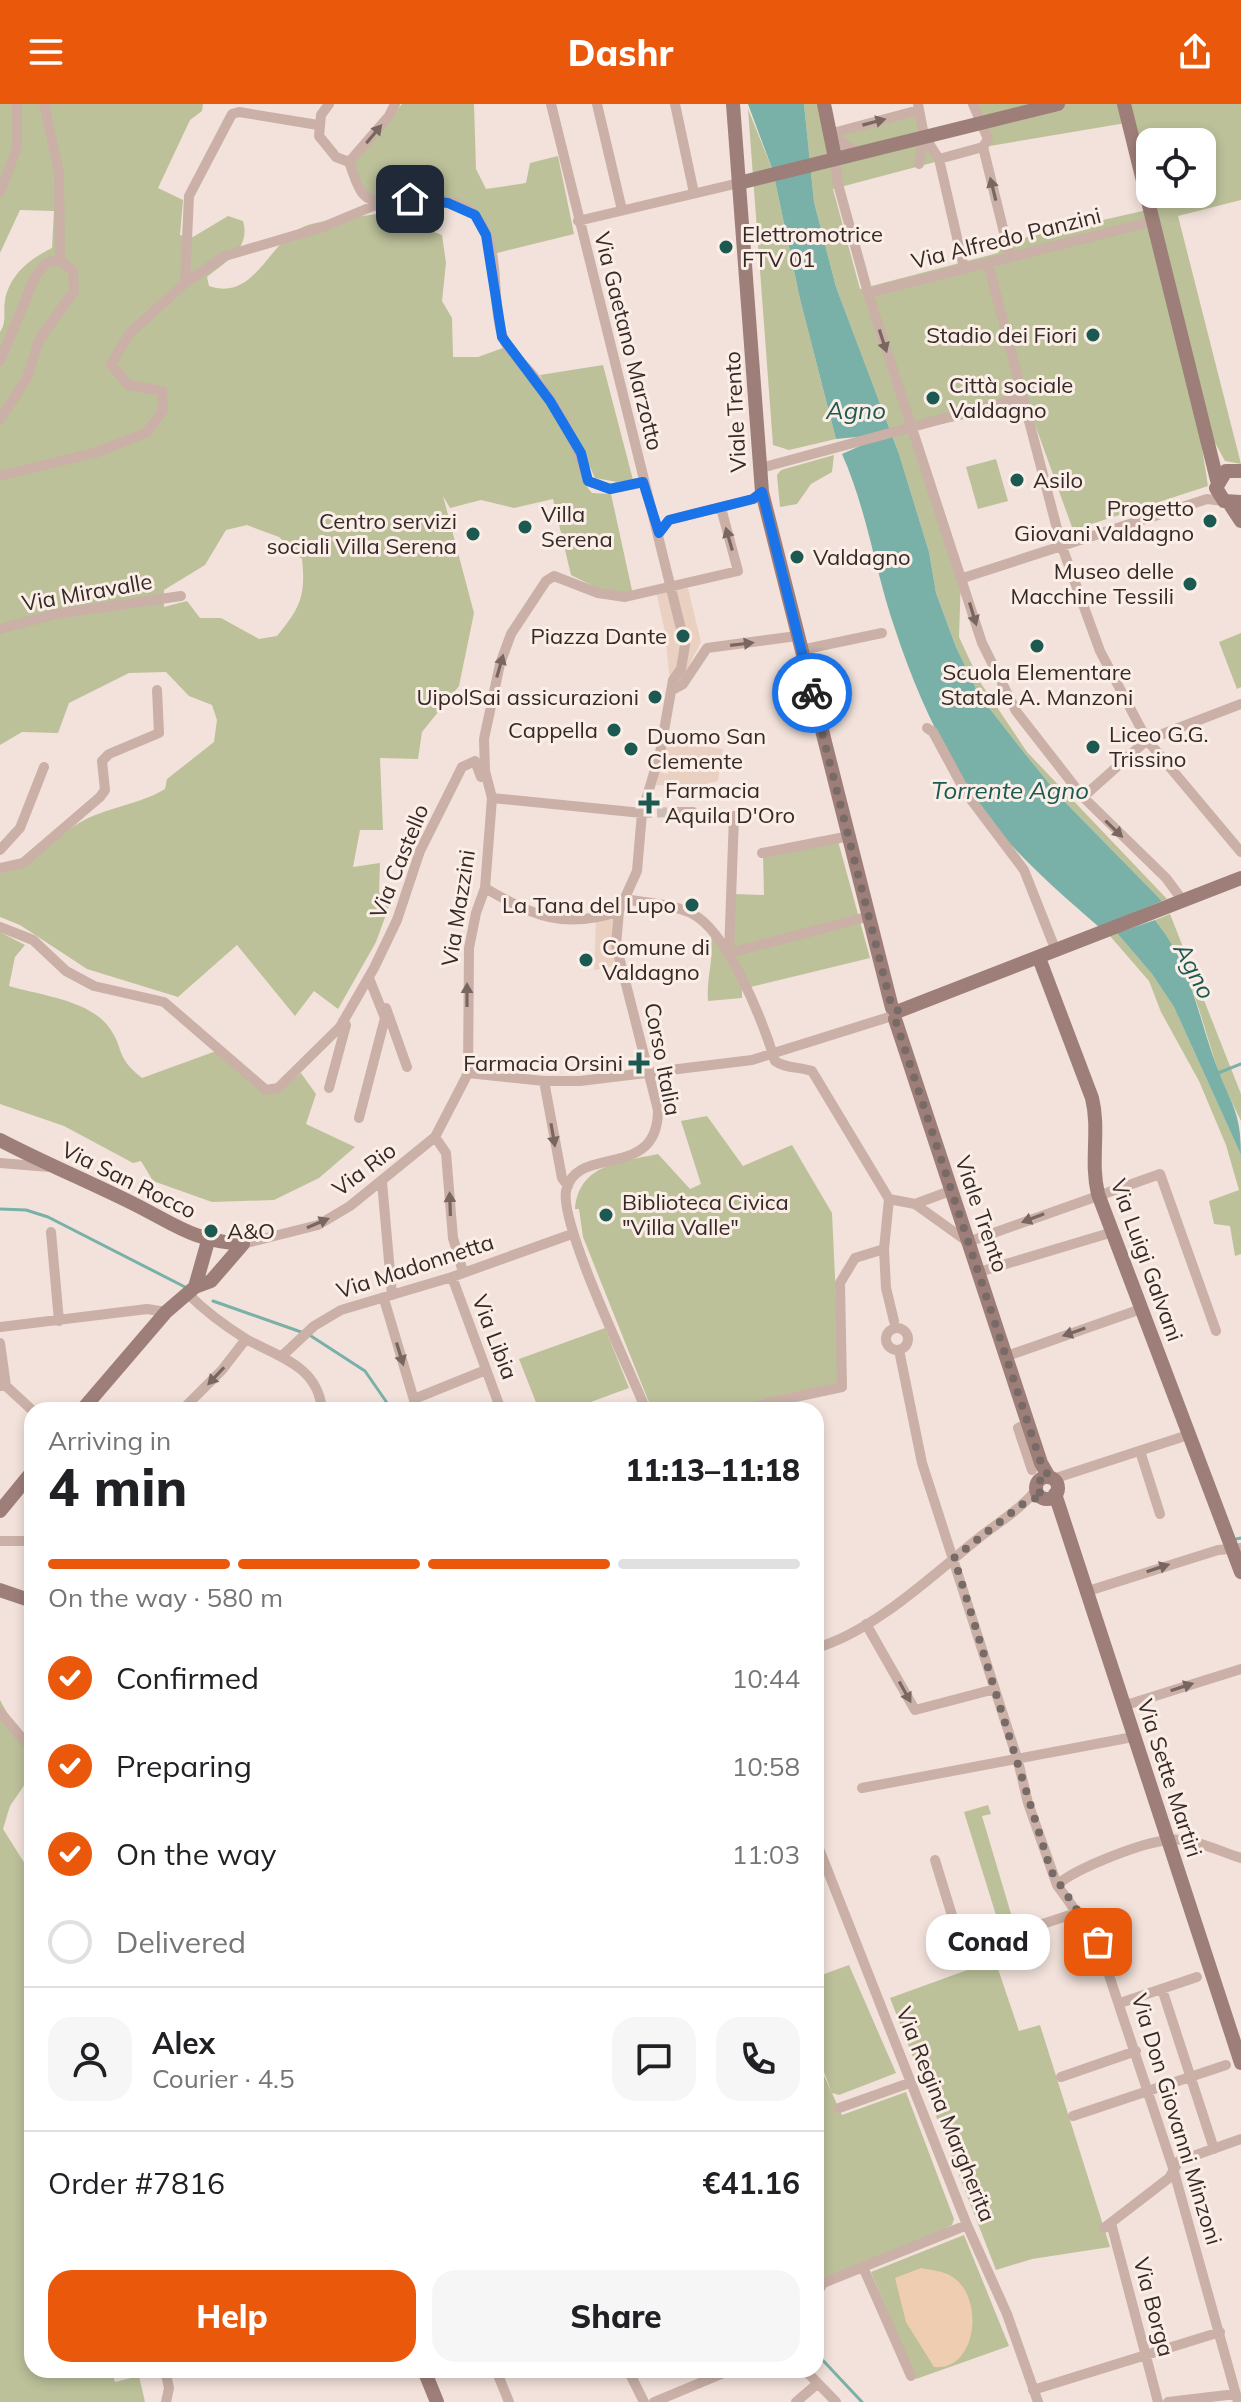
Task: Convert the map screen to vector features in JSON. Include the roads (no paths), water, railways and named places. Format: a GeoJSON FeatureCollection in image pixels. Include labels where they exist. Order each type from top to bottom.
{"type":"FeatureCollection","features":[{"type":"Feature","properties":{"kind":"street"},"geometry":{"type":"LineString","coordinates":[[0,192],[17,148],[17,104]]}},
{"type":"Feature","properties":{"kind":"street"},"geometry":{"type":"LineString","coordinates":[[0,419],[27,378],[39,340],[74,291],[73,271],[60,260],[59,172],[44,104]]}},
{"type":"Feature","properties":{"kind":"street"},"geometry":{"type":"LineString","coordinates":[[329,104],[318,125],[323,144],[336,157],[349,162],[364,195],[378,204]]}},
{"type":"Feature","properties":{"kind":"street"},"geometry":{"type":"LineString","coordinates":[[349,162],[389,116],[395,104]]}},
{"type":"Feature","properties":{"kind":"street","name":"Via Gaetano Marzotto"},"geometry":{"type":"LineString","coordinates":[[551,104],[671,587]]}},
{"type":"Feature","properties":{"kind":"street"},"geometry":{"type":"LineString","coordinates":[[597,104],[622,210]]}},
{"type":"Feature","properties":{"kind":"street"},"geometry":{"type":"LineString","coordinates":[[675,104],[694,193]]}},
{"type":"Feature","properties":{"kind":"street","name":"Viale Trento"},"geometry":{"type":"LineString","coordinates":[[733,104],[762,492],[894,1014],[1007,1356],[1046,1486]]}},
{"type":"Feature","properties":{"kind":"street"},"geometry":{"type":"LineString","coordinates":[[824,104],[838,184],[868,293],[982,643],[1016,711],[1083,797],[1166,878],[1183,901]]}},
{"type":"Feature","properties":{"kind":"street"},"geometry":{"type":"LineString","coordinates":[[939,159],[983,147],[988,139],[973,104]]}},
{"type":"Feature","properties":{"kind":"street"},"geometry":{"type":"LineString","coordinates":[[578,221],[1058,104]]}},
{"type":"Feature","properties":{"kind":"street"},"geometry":{"type":"LineString","coordinates":[[1124,104],[1154,221],[1229,468],[1222,496]]}},
{"type":"Feature","properties":{"kind":"street"},"geometry":{"type":"LineString","coordinates":[[829,134],[906,114],[919,107],[924,136],[919,164]]}},
{"type":"Feature","properties":{"kind":"street"},"geometry":{"type":"LineString","coordinates":[[185,283],[189,196],[232,114],[239,112],[318,125]]}},
{"type":"Feature","properties":{"kind":"street"},"geometry":{"type":"LineString","coordinates":[[906,114],[939,159],[964,268]]}},
{"type":"Feature","properties":{"kind":"street"},"geometry":{"type":"LineString","coordinates":[[829,134],[856,152]]}},
{"type":"Feature","properties":{"kind":"street"},"geometry":{"type":"LineString","coordinates":[[983,147],[1010,257]]}},
{"type":"Feature","properties":{"kind":"street"},"geometry":{"type":"LineString","coordinates":[[0,476],[94,453],[146,433],[163,411],[162,391],[128,385],[111,364],[130,333],[185,283],[225,256],[323,227],[378,204],[431,199],[464,207],[475,215],[486,235],[502,337],[550,401],[581,453],[588,481],[610,489],[643,482]]}},
{"type":"Feature","properties":{"kind":"street","name":"Via Alfredo Panzini"},"geometry":{"type":"LineString","coordinates":[[868,293],[1154,221]]}},
{"type":"Feature","properties":{"kind":"street"},"geometry":{"type":"LineString","coordinates":[[0,361],[35,277],[46,263],[60,260]]}},
{"type":"Feature","properties":{"kind":"street"},"geometry":{"type":"LineString","coordinates":[[988,263],[1061,544],[1100,651],[1147,740],[1241,852]]}},
{"type":"Feature","properties":{"kind":"street"},"geometry":{"type":"LineString","coordinates":[[761,468],[1023,397]]}},
{"type":"Feature","properties":{"kind":"street"},"geometry":{"type":"LineString","coordinates":[[659,533],[669,520],[721,508],[762,492]]}},
{"type":"Feature","properties":{"kind":"street"},"geometry":{"type":"LineString","coordinates":[[963,578],[1061,544],[1222,496]]}},
{"type":"Feature","properties":{"kind":"street"},"geometry":{"type":"LineString","coordinates":[[1222,496],[1241,521]]}},
{"type":"Feature","properties":{"kind":"street","name":"Via Mazzini"},"geometry":{"type":"LineString","coordinates":[[468,1073],[469,948],[485,888],[492,798],[484,739],[500,664],[511,634],[546,581],[554,576],[598,593],[625,597],[738,571],[721,508]]}},
{"type":"Feature","properties":{"kind":"street"},"geometry":{"type":"LineString","coordinates":[[671,587],[685,645],[672,690]]}},
{"type":"Feature","properties":{"kind":"street","name":"Via Miravalle"},"geometry":{"type":"LineString","coordinates":[[0,629],[56,614],[181,596]]}},
{"type":"Feature","properties":{"kind":"street"},"geometry":{"type":"LineString","coordinates":[[672,690],[683,684],[707,648],[776,639],[799,643],[882,633]]}},
{"type":"Feature","properties":{"kind":"street"},"geometry":{"type":"LineString","coordinates":[[0,868],[23,863],[65,823],[100,797],[105,790],[102,761],[109,754],[159,733],[157,690]]}},
{"type":"Feature","properties":{"kind":"street","name":"Corso Italia"},"geometry":{"type":"LineString","coordinates":[[568,1186],[583,1171],[645,1149],[658,1124],[650,1072],[616,945],[619,911],[637,871],[642,813],[660,753],[672,690]]}},
{"type":"Feature","properties":{"kind":"street"},"geometry":{"type":"LineString","coordinates":[[1083,797],[1147,740],[1241,704]]}},
{"type":"Feature","properties":{"kind":"street"},"geometry":{"type":"LineString","coordinates":[[927,728],[966,793],[1024,870],[1056,951]]}},
{"type":"Feature","properties":{"kind":"street","name":"Via Castello"},"geometry":{"type":"LineString","coordinates":[[0,927],[33,940],[66,971],[94,986],[164,1002],[266,1090],[278,1088],[343,1021],[372,973],[397,920],[420,851],[462,767],[475,761],[483,783],[489,786]]}},
{"type":"Feature","properties":{"kind":"street"},"geometry":{"type":"LineString","coordinates":[[0,850],[20,828],[44,767]]}},
{"type":"Feature","properties":{"kind":"street"},"geometry":{"type":"LineString","coordinates":[[492,798],[642,813]]}},
{"type":"Feature","properties":{"kind":"street"},"geometry":{"type":"LineString","coordinates":[[676,812],[693,812]]}},
{"type":"Feature","properties":{"kind":"street"},"geometry":{"type":"LineString","coordinates":[[729,953],[734,816]]}},
{"type":"Feature","properties":{"kind":"street"},"geometry":{"type":"LineString","coordinates":[[762,853],[850,836]]}},
{"type":"Feature","properties":{"kind":"street"},"geometry":{"type":"LineString","coordinates":[[468,1073],[544,1081],[580,1081],[752,1060],[894,1014],[1241,878]]}},
{"type":"Feature","properties":{"kind":"street"},"geometry":{"type":"LineString","coordinates":[[485,888],[532,914],[591,921],[619,911]]}},
{"type":"Feature","properties":{"kind":"street"},"geometry":{"type":"LineString","coordinates":[[624,899],[690,912],[713,930],[736,960],[775,1061],[781,1066],[795,1065],[812,1071],[889,1199],[884,1249],[886,1288],[894,1321]]}},
{"type":"Feature","properties":{"kind":"street"},"geometry":{"type":"LineString","coordinates":[[729,953],[870,916]]}},
{"type":"Feature","properties":{"kind":"street","name":"Via Luigi Galvani"},"geometry":{"type":"LineString","coordinates":[[1039,958],[1092,1098],[1097,1118],[1094,1176],[1098,1194],[1188,1435],[1236,1548],[1241,1572]]}},
{"type":"Feature","properties":{"kind":"street"},"geometry":{"type":"LineString","coordinates":[[372,973],[398,1033],[407,1067]]}},
{"type":"Feature","properties":{"kind":"street"},"geometry":{"type":"LineString","coordinates":[[359,1118],[385,1018],[372,973]]}},
{"type":"Feature","properties":{"kind":"street","name":"Via Castello"},"geometry":{"type":"LineString","coordinates":[[329,1088],[346,1025],[343,1021]]}},
{"type":"Feature","properties":{"kind":"street","name":"Via Rio"},"geometry":{"type":"LineString","coordinates":[[243,1244],[318,1225],[382,1182],[435,1137],[468,1073]]}},
{"type":"Feature","properties":{"kind":"street"},"geometry":{"type":"LineString","coordinates":[[544,1081],[562,1178],[568,1186],[566,1200],[572,1234],[643,1402]]}},
{"type":"Feature","properties":{"kind":"street"},"geometry":{"type":"LineString","coordinates":[[435,1137],[446,1153],[453,1238],[463,1272]]}},
{"type":"Feature","properties":{"kind":"street","name":"Via San Rocco"},"geometry":{"type":"LineString","coordinates":[[0,1140],[136,1205],[169,1226],[208,1241],[243,1244]]}},
{"type":"Feature","properties":{"kind":"street"},"geometry":{"type":"LineString","coordinates":[[0,1163],[52,1166]]}},
{"type":"Feature","properties":{"kind":"street"},"geometry":{"type":"LineString","coordinates":[[889,1199],[915,1204],[968,1242],[1160,1174],[1216,1331]]}},
{"type":"Feature","properties":{"kind":"street"},"geometry":{"type":"LineString","coordinates":[[382,1182],[388,1297],[414,1402]]}},
{"type":"Feature","properties":{"kind":"street"},"geometry":{"type":"LineString","coordinates":[[915,1204],[950,1191]]}},
{"type":"Feature","properties":{"kind":"street"},"geometry":{"type":"LineString","coordinates":[[51,1232],[59,1321]]}},
{"type":"Feature","properties":{"kind":"street"},"geometry":{"type":"LineString","coordinates":[[979,1272],[1113,1232]]}},
{"type":"Feature","properties":{"kind":"street","name":"Via Madonnetta"},"geometry":{"type":"LineString","coordinates":[[282,1356],[314,1326],[341,1310],[452,1277],[572,1234]]}},
{"type":"Feature","properties":{"kind":"street"},"geometry":{"type":"LineString","coordinates":[[191,1290],[208,1241]]}},
{"type":"Feature","properties":{"kind":"street"},"geometry":{"type":"LineString","coordinates":[[224,1242],[228,1262]]}},
{"type":"Feature","properties":{"kind":"street"},"geometry":{"type":"LineString","coordinates":[[89,1402],[166,1312],[191,1290],[211,1281],[243,1244]]}},
{"type":"Feature","properties":{"kind":"street"},"geometry":{"type":"LineString","coordinates":[[772,1402],[842,1387],[840,1283],[855,1258],[884,1249]]}},
{"type":"Feature","properties":{"kind":"street","name":"Via Libia"},"geometry":{"type":"LineString","coordinates":[[452,1277],[498,1402]]}},
{"type":"Feature","properties":{"kind":"street"},"geometry":{"type":"LineString","coordinates":[[191,1290],[204,1310],[246,1339],[282,1356],[308,1373],[321,1395],[321,1402]]}},
{"type":"Feature","properties":{"kind":"street"},"geometry":{"type":"LineString","coordinates":[[0,1327],[147,1309],[166,1312]]}},
{"type":"Feature","properties":{"kind":"street"},"geometry":{"type":"LineString","coordinates":[[1007,1356],[1141,1309]]}},
{"type":"Feature","properties":{"kind":"street"},"geometry":{"type":"LineString","coordinates":[[190,1402],[222,1370],[246,1339]]}},
{"type":"Feature","properties":{"kind":"street"},"geometry":{"type":"LineString","coordinates":[[0,1343],[3,1386],[24,1403]]}},
{"type":"Feature","properties":{"kind":"street","name":"Via Don Giovanni Minzoni"},"geometry":{"type":"LineString","coordinates":[[899,1350],[922,1463],[1018,1761],[1028,1803],[1057,1885],[1098,1942],[1120,2003],[1173,2168],[1237,2390]]}},
{"type":"Feature","properties":{"kind":"street"},"geometry":{"type":"LineString","coordinates":[[419,1402],[486,1370]]}},
{"type":"Feature","properties":{"kind":"street"},"geometry":{"type":"LineString","coordinates":[[824,1646],[837,1642],[866,1624],[1046,1486],[1188,1435]]}},
{"type":"Feature","properties":{"kind":"street"},"geometry":{"type":"LineString","coordinates":[[1140,1451],[1160,1514]]}},
{"type":"Feature","properties":{"kind":"street"},"geometry":{"type":"LineString","coordinates":[[0,1511],[24,1482]]}},
{"type":"Feature","properties":{"kind":"street","name":"Via Sette Martiri"},"geometry":{"type":"LineString","coordinates":[[1046,1486],[1168,1840],[1233,2064]]}},
{"type":"Feature","properties":{"kind":"street"},"geometry":{"type":"LineString","coordinates":[[0,1541],[24,1541]]}},
{"type":"Feature","properties":{"kind":"street"},"geometry":{"type":"LineString","coordinates":[[1085,1592],[1206,1554],[1236,1548]]}},
{"type":"Feature","properties":{"kind":"street"},"geometry":{"type":"LineString","coordinates":[[0,1590],[24,1600]]}},
{"type":"Feature","properties":{"kind":"street"},"geometry":{"type":"LineString","coordinates":[[0,1600],[24,1602]]}},
{"type":"Feature","properties":{"kind":"street"},"geometry":{"type":"LineString","coordinates":[[866,1624],[915,1710],[995,1689]]}},
{"type":"Feature","properties":{"kind":"street"},"geometry":{"type":"LineString","coordinates":[[1123,1706],[1241,1669]]}},
{"type":"Feature","properties":{"kind":"street"},"geometry":{"type":"LineString","coordinates":[[0,1712],[24,1740]]}},
{"type":"Feature","properties":{"kind":"street"},"geometry":{"type":"LineString","coordinates":[[862,1788],[1133,1737]]}},
{"type":"Feature","properties":{"kind":"street"},"geometry":{"type":"LineString","coordinates":[[1057,1885],[1079,1869],[1168,1840],[1186,1841],[1241,1858]]}},
{"type":"Feature","properties":{"kind":"street"},"geometry":{"type":"LineString","coordinates":[[935,1860],[958,1935],[968,1945],[982,1944],[1079,1912]]}},
{"type":"Feature","properties":{"kind":"street","name":"Via Regina Margherita"},"geometry":{"type":"LineString","coordinates":[[824,1861],[967,2225],[1007,2314],[1038,2402]]}},
{"type":"Feature","properties":{"kind":"street"},"geometry":{"type":"LineString","coordinates":[[1120,2003],[1197,1977]]}},
{"type":"Feature","properties":{"kind":"street"},"geometry":{"type":"LineString","coordinates":[[1162,1989],[1214,2149]]}},
{"type":"Feature","properties":{"kind":"street"},"geometry":{"type":"LineString","coordinates":[[1061,2077],[1136,2051]]}},
{"type":"Feature","properties":{"kind":"street"},"geometry":{"type":"LineString","coordinates":[[1073,2116],[1233,2064]]}},
{"type":"Feature","properties":{"kind":"street"},"geometry":{"type":"LineString","coordinates":[[839,2108],[912,2082]]}},
{"type":"Feature","properties":{"kind":"street","name":"Via Borga"},"geometry":{"type":"LineString","coordinates":[[1158,2402],[1108,2226],[1169,2178],[1173,2168],[1184,2158],[1241,2139]]}},
{"type":"Feature","properties":{"kind":"street"},"geometry":{"type":"LineString","coordinates":[[824,2283],[967,2225]]}},
{"type":"Feature","properties":{"kind":"street"},"geometry":{"type":"LineString","coordinates":[[863,2267],[911,2376]]}},
{"type":"Feature","properties":{"kind":"street"},"geometry":{"type":"LineString","coordinates":[[1033,2390],[1220,2332]]}},
{"type":"Feature","properties":{"kind":"street"},"geometry":{"type":"LineString","coordinates":[[166,2402],[169,2388],[167,2378]]}},
{"type":"Feature","properties":{"kind":"street"},"geometry":{"type":"LineString","coordinates":[[427,2378],[437,2402]]}},
{"type":"Feature","properties":{"kind":"street"},"geometry":{"type":"LineString","coordinates":[[499,2378],[509,2402]]}},
{"type":"Feature","properties":{"kind":"street"},"geometry":{"type":"LineString","coordinates":[[632,2378],[644,2402]]}},
{"type":"Feature","properties":{"kind":"street"},"geometry":{"type":"LineString","coordinates":[[654,2402],[712,2378]]}},
{"type":"Feature","properties":{"kind":"street"},"geometry":{"type":"LineString","coordinates":[[812,2378],[836,2402]]}},
{"type":"Feature","properties":{"kind":"street"},"geometry":{"type":"LineString","coordinates":[[796,2402],[817,2384]]}},
{"type":"Feature","properties":{"kind":"street"},"geometry":{"type":"LineString","coordinates":[[1168,2402],[1237,2390]]}},
{"type":"Feature","properties":{"kind":"water","name":"Torrente Agno"},"geometry":{"type":"Polygon","coordinates":[[[748,104],[804,104],[814,202],[836,287],[899,454],[929,552],[936,593],[956,647],[979,695],[1061,798],[1162,901],[1099,927],[1009,842],[983,810],[944,745],[903,653],[858,497],[842,454],[887,434],[836,439],[800,299],[773,171],[748,104]]]}},
{"type":"Feature","properties":{"kind":"water"},"geometry":{"type":"Polygon","coordinates":[[[1155,920],[1186,973],[1237,1118],[1241,1155],[1174,1007],[1152,974],[1117,933],[1155,920]]]}},
{"type":"Feature","properties":{"kind":"waterway"},"geometry":{"type":"LineString","coordinates":[[1218,1073],[1241,1064]]}},
{"type":"Feature","properties":{"kind":"waterway"},"geometry":{"type":"LineString","coordinates":[[0,1209],[26,1210],[48,1217],[185,1287]]}},
{"type":"Feature","properties":{"kind":"waterway"},"geometry":{"type":"LineString","coordinates":[[213,1301],[304,1333]]}},
{"type":"Feature","properties":{"kind":"waterway"},"geometry":{"type":"LineString","coordinates":[[311,1336],[365,1371],[386,1402]]}},
{"type":"Feature","properties":{"kind":"waterway"},"geometry":{"type":"LineString","coordinates":[[1236,1539],[1241,1538]]}},
{"type":"Feature","properties":{"kind":"waterway"},"geometry":{"type":"LineString","coordinates":[[824,2362],[862,2402]]}},
{"type":"Feature","properties":{"kind":"tunnel"},"geometry":{"type":"LineString","coordinates":[[642,813],[676,812]]}},
{"type":"Feature","properties":{"kind":"place","name":"Elettromotrice FTV 01"},"geometry":{"type":"Point","coordinates":[726,247]}},
{"type":"Feature","properties":{"kind":"place","name":"Stadio dei Fiori"},"geometry":{"type":"Point","coordinates":[1093,335]}},
{"type":"Feature","properties":{"kind":"place","name":"Città sociale Valdagno"},"geometry":{"type":"Point","coordinates":[933,398]}},
{"type":"Feature","properties":{"kind":"place","name":"Asilo"},"geometry":{"type":"Point","coordinates":[1017,480]}},
{"type":"Feature","properties":{"kind":"place","name":"Progetto Giovani Valdagno"},"geometry":{"type":"Point","coordinates":[1210,521]}},
{"type":"Feature","properties":{"kind":"place","name":"Villa Serena"},"geometry":{"type":"Point","coordinates":[525,527]}},
{"type":"Feature","properties":{"kind":"place","name":"Centro servizi sociali Villa Serena"},"geometry":{"type":"Point","coordinates":[473,534]}},
{"type":"Feature","properties":{"kind":"place","name":"Valdagno"},"geometry":{"type":"Point","coordinates":[797,557]}},
{"type":"Feature","properties":{"kind":"place","name":"Museo delle Macchine Tessili"},"geometry":{"type":"Point","coordinates":[1190,584]}},
{"type":"Feature","properties":{"kind":"place","name":"Piazza Dante"},"geometry":{"type":"Point","coordinates":[683,636]}},
{"type":"Feature","properties":{"kind":"place","name":"Scuola Elementare Statale A. Manzoni"},"geometry":{"type":"Point","coordinates":[1037,646]}},
{"type":"Feature","properties":{"kind":"place","name":"UipolSai assicurazioni"},"geometry":{"type":"Point","coordinates":[655,697]}},
{"type":"Feature","properties":{"kind":"place","name":"Cappella"},"geometry":{"type":"Point","coordinates":[614,730]}},
{"type":"Feature","properties":{"kind":"place","name":"Liceo G.G. Trissino"},"geometry":{"type":"Point","coordinates":[1093,747]}},
{"type":"Feature","properties":{"kind":"place","name":"Duomo San Clemente"},"geometry":{"type":"Point","coordinates":[631,749]}},
{"type":"Feature","properties":{"kind":"place","name":"Farmacia Aquila D'Oro"},"geometry":{"type":"Point","coordinates":[649,803]}},
{"type":"Feature","properties":{"kind":"place","name":"La Tana del Lupo"},"geometry":{"type":"Point","coordinates":[692,905]}},
{"type":"Feature","properties":{"kind":"place","name":"Comune di Valdagno"},"geometry":{"type":"Point","coordinates":[586,960]}},
{"type":"Feature","properties":{"kind":"place","name":"Farmacia Orsini"},"geometry":{"type":"Point","coordinates":[639,1063]}},
{"type":"Feature","properties":{"kind":"place","name":"Biblioteca Civica \"Villa Valle\""},"geometry":{"type":"Point","coordinates":[606,1215]}},
{"type":"Feature","properties":{"kind":"place","name":"A&O"},"geometry":{"type":"Point","coordinates":[211,1231]}},
{"type":"Feature","properties":{"kind":"place","name":"Conad"},"geometry":{"type":"Point","coordinates":[1098,1942]}},
{"type":"Feature","properties":{"kind":"water label","name":"Agno"},"geometry":{"type":"Point","coordinates":[856,411]}},
{"type":"Feature","properties":{"kind":"water label","name":"Agno"},"geometry":{"type":"Point","coordinates":[1194,971]}}]}
